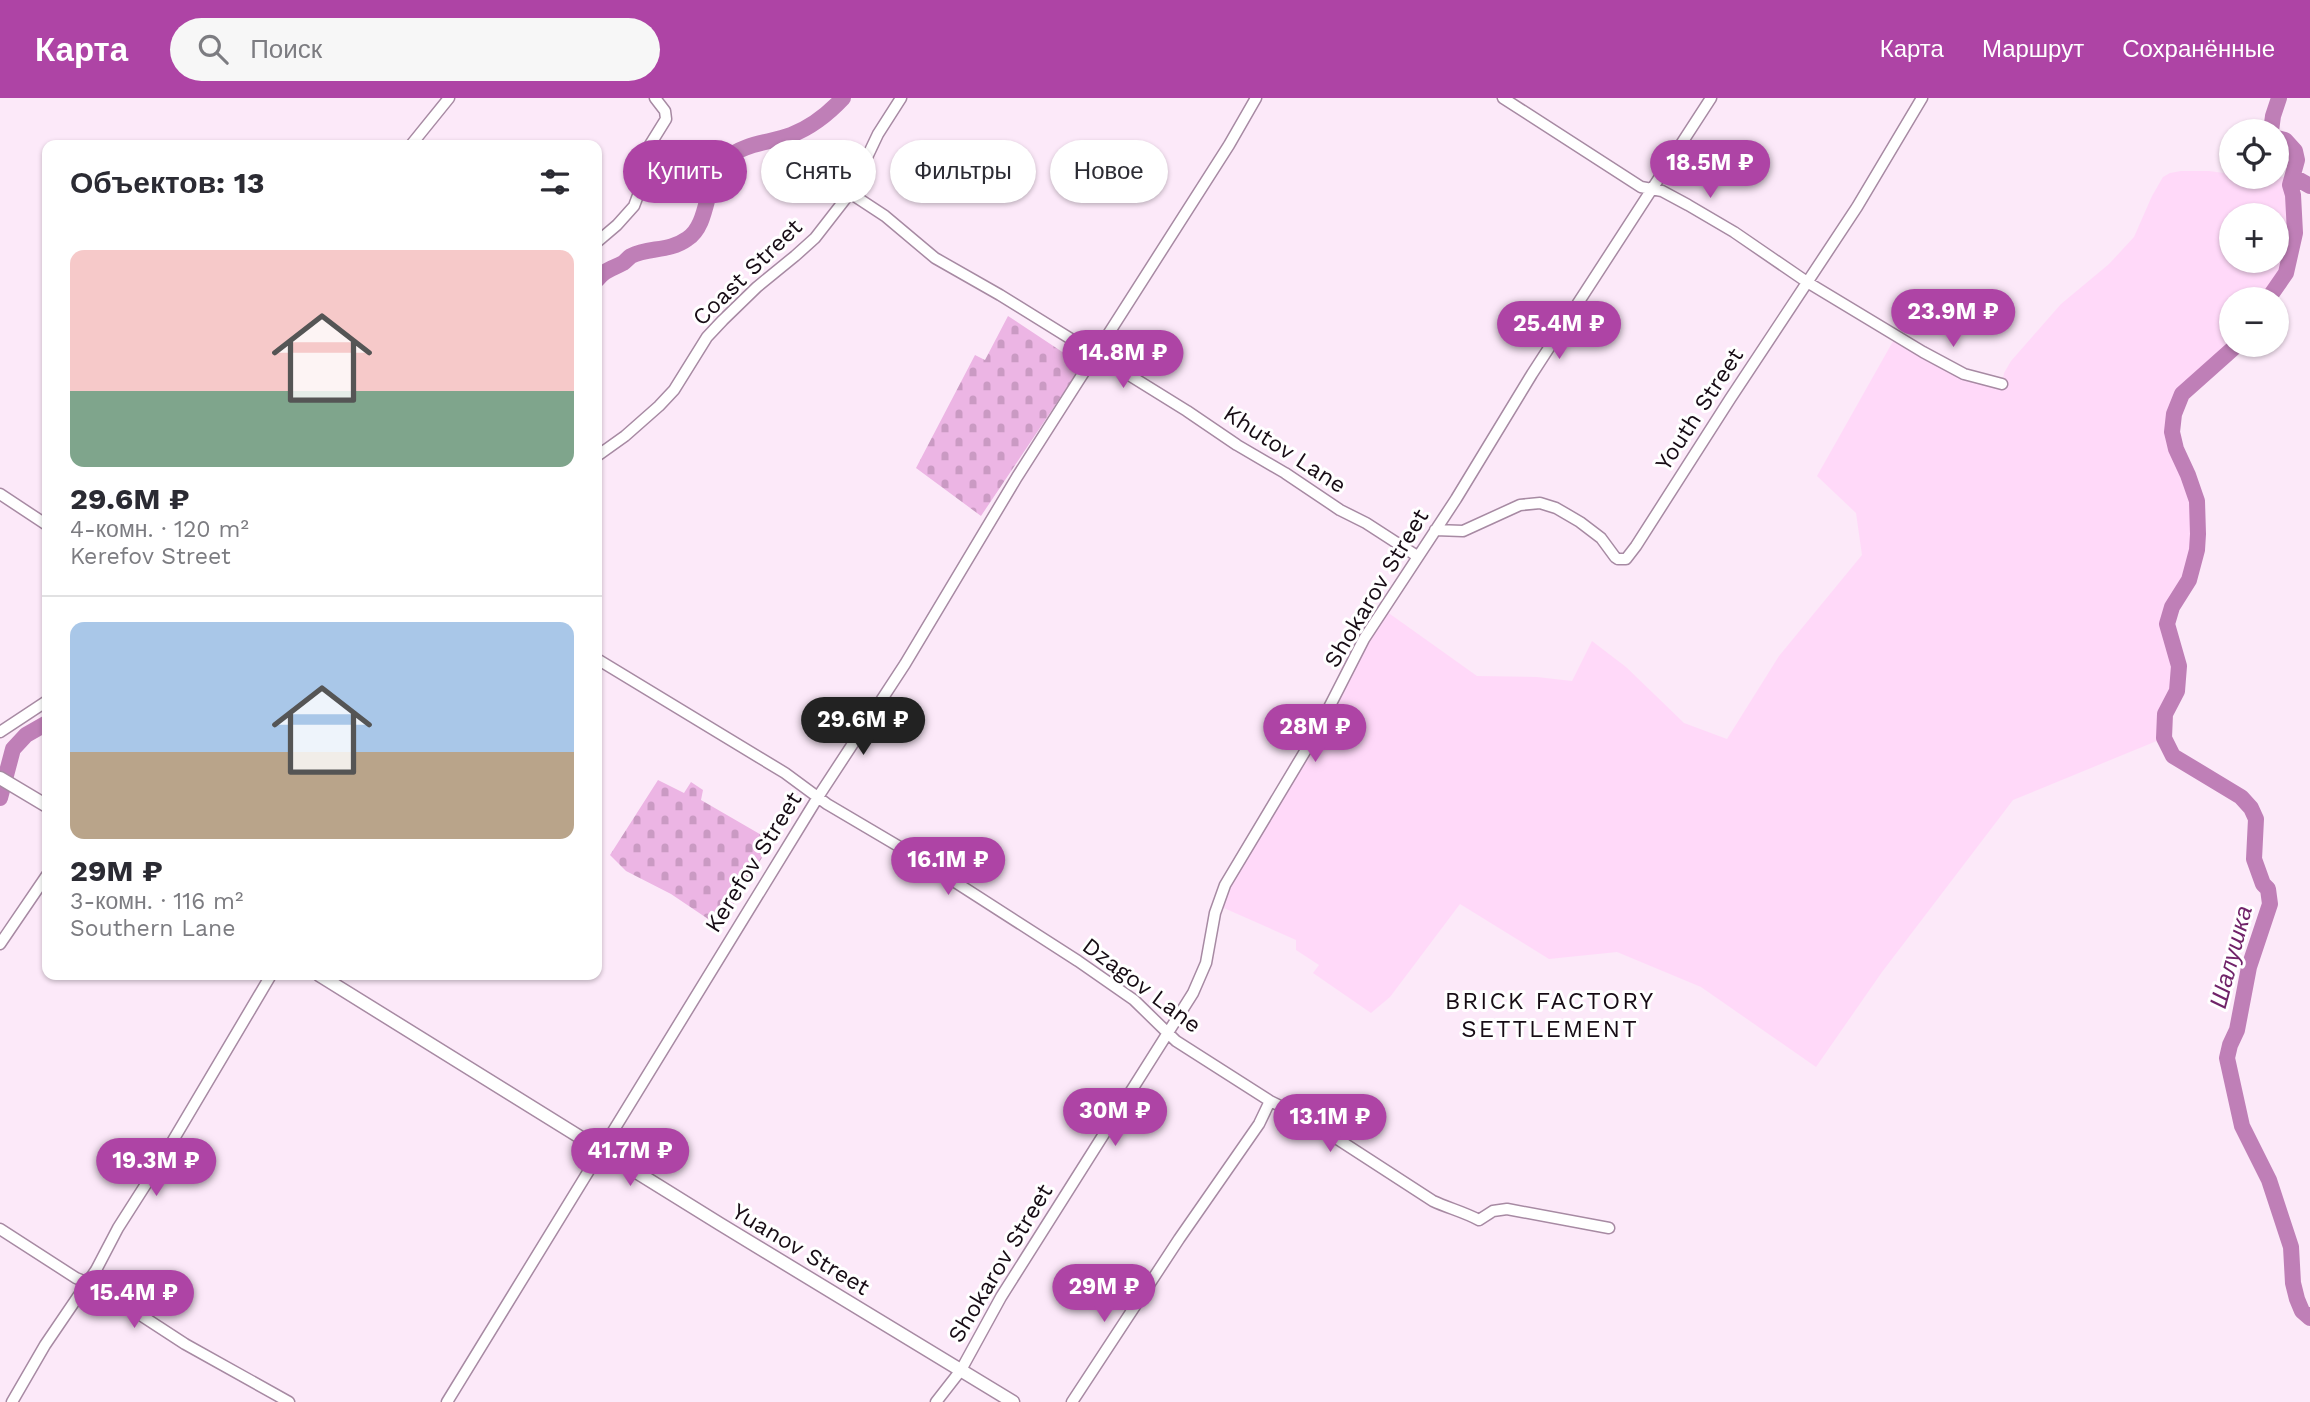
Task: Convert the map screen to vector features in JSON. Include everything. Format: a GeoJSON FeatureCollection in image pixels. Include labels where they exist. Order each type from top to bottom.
{"type":"FeatureCollection","features":[{"type":"Feature","properties":{"kind":"street"},"geometry":{"type":"LineString","coordinates":[[415,140],[449,98]]}},
{"type":"Feature","properties":{"kind":"street","name":"Coast Street"},"geometry":{"type":"LineString","coordinates":[[875,140],[901,98]]}},
{"type":"Feature","properties":{"kind":"street","name":"Kerefov Street"},"geometry":{"type":"LineString","coordinates":[[447,1402],[570,1203],[599,1150],[668,1043],[818,797],[905,664],[1012,486],[1256,98]]}},
{"type":"Feature","properties":{"kind":"street"},"geometry":{"type":"LineString","coordinates":[[1503,98],[1641,187],[1670,195],[1734,232],[1807,282],[1958,370],[1974,378],[2002,384]]}},
{"type":"Feature","properties":{"kind":"street","name":"Shokarov Street"},"geometry":{"type":"LineString","coordinates":[[936,1402],[961,1370],[1001,1297],[1168,1034],[1202,975],[1215,913],[1225,885],[1317,733],[1364,639],[1711,98]]}},
{"type":"Feature","properties":{"kind":"street","name":"Youth Street"},"geometry":{"type":"LineString","coordinates":[[1435,530],[1463,531],[1520,505],[1540,503],[1556,508],[1580,522],[1601,538],[1615,557],[1626,558],[1857,207],[1922,98]]}},
{"type":"Feature","properties":{"kind":"street"},"geometry":{"type":"LineString","coordinates":[[602,237],[628,213],[637,200],[648,148],[666,119],[664,111],[654,100]]}},
{"type":"Feature","properties":{"kind":"street","name":"Coast Street"},"geometry":{"type":"LineString","coordinates":[[602,452],[659,406],[674,390],[707,337],[757,287],[815,237],[842,203]]}},
{"type":"Feature","properties":{"kind":"street","name":"Khutov Lane"},"geometry":{"type":"LineString","coordinates":[[865,203],[935,258],[1000,295],[1237,446],[1284,472],[1340,510],[1367,523],[1417,556]]}},
{"type":"Feature","properties":{"kind":"street"},"geometry":{"type":"LineString","coordinates":[[0,494],[42,522]]}},
{"type":"Feature","properties":{"kind":"street","name":"Dzagov Lane"},"geometry":{"type":"LineString","coordinates":[[602,662],[785,772],[827,804],[910,853],[1079,961],[1134,1000],[1168,1034],[1270,1101],[1305,1118],[1433,1201],[1458,1209],[1479,1220],[1493,1211],[1507,1209],[1609,1228]]}},
{"type":"Feature","properties":{"kind":"street"},"geometry":{"type":"LineString","coordinates":[[0,732],[42,704]]}},
{"type":"Feature","properties":{"kind":"street"},"geometry":{"type":"LineString","coordinates":[[0,778],[42,803]]}},
{"type":"Feature","properties":{"kind":"street"},"geometry":{"type":"LineString","coordinates":[[0,944],[42,881]]}},
{"type":"Feature","properties":{"kind":"street"},"geometry":{"type":"LineString","coordinates":[[12,1402],[45,1345],[87,1283],[268,980]]}},
{"type":"Feature","properties":{"kind":"street","name":"Yuanov Street"},"geometry":{"type":"LineString","coordinates":[[327,980],[599,1150],[1013,1402]]}},
{"type":"Feature","properties":{"kind":"street"},"geometry":{"type":"LineString","coordinates":[[1072,1402],[1179,1238],[1259,1124],[1270,1101]]}},
{"type":"Feature","properties":{"kind":"street"},"geometry":{"type":"LineString","coordinates":[[0,1229],[76,1278],[96,1286],[185,1344],[289,1402]]}},
{"type":"Feature","properties":{"kind":"shaded area"},"geometry":{"type":"Polygon","coordinates":[[[2181,171],[2209,171],[2219,172],[2219,189],[2289,189],[2289,177],[2294,177],[2290,185],[2295,233],[2289,260],[2289,203],[2219,203],[2219,273],[2286,273],[2276,287],[2219,287],[2219,357],[2224,357],[2182,394],[2174,414],[2172,432],[2176,449],[2197,501],[2198,534],[2189,580],[2172,607],[2167,624],[2179,666],[2177,691],[2165,714],[2164,738],[2013,800],[1882,972],[1816,1067],[1701,987],[1617,952],[1549,959],[1460,904],[1390,997],[1371,1013],[1313,973],[1319,965],[1296,950],[1296,940],[1217,905],[1383,609],[1477,676],[1537,677],[1572,681],[1592,641],[1626,667],[1684,723],[1727,739],[1779,656],[1862,555],[1856,513],[1817,476],[1896,336],[1923,352],[2002,384],[2004,373],[2011,361],[2061,304],[2109,264],[2134,237],[2163,177],[2181,171]]]}},
{"type":"Feature","properties":{"kind":"green space"},"geometry":{"type":"Polygon","coordinates":[[[1008,316],[1082,365],[981,516],[916,468],[975,355],[985,360],[1008,316]]]}},
{"type":"Feature","properties":{"kind":"green space"},"geometry":{"type":"Polygon","coordinates":[[[658,780],[684,793],[691,782],[703,790],[701,800],[772,841],[720,927],[671,894],[626,871],[610,855],[658,780]]]}},
{"type":"Feature","properties":{"kind":"waterway"},"geometry":{"type":"LineString","coordinates":[[602,275],[631,256],[673,246],[687,239],[700,223],[714,177],[726,159],[749,146],[799,132],[819,120],[843,98]]}},
{"type":"Feature","properties":{"kind":"waterway","name":"Шалушка"},"geometry":{"type":"LineString","coordinates":[[2273,119],[2279,98]]}},
{"type":"Feature","properties":{"kind":"waterway","name":"Шалушка"},"geometry":{"type":"LineString","coordinates":[[2276,287],[2286,273],[2295,233],[2290,185],[2297,160],[2295,151],[2289,144]]}},
{"type":"Feature","properties":{"kind":"waterway"},"geometry":{"type":"LineString","coordinates":[[2294,177],[2310,186]]}},
{"type":"Feature","properties":{"kind":"waterway","name":"Шалушка"},"geometry":{"type":"LineString","coordinates":[[2224,357],[2182,394],[2174,414],[2172,432],[2197,501],[2198,534],[2189,580],[2172,607],[2167,624],[2179,666],[2177,691],[2165,714],[2164,738],[2173,756],[2241,797],[2256,819],[2254,859],[2263,884],[2268,889],[2270,904],[2249,967],[2237,1030],[2227,1058],[2242,1126],[2269,1180],[2291,1247],[2293,1283],[2297,1299],[2302,1311],[2310,1318]]}},
{"type":"Feature","properties":{"kind":"waterway"},"geometry":{"type":"LineString","coordinates":[[0,798],[13,749],[26,735],[42,726]]}},
{"type":"Feature","properties":{"kind":"district","name":"BRICK FACTORY SETTLEMENT"},"geometry":{"type":"Point","coordinates":[1550,1015]}}]}
